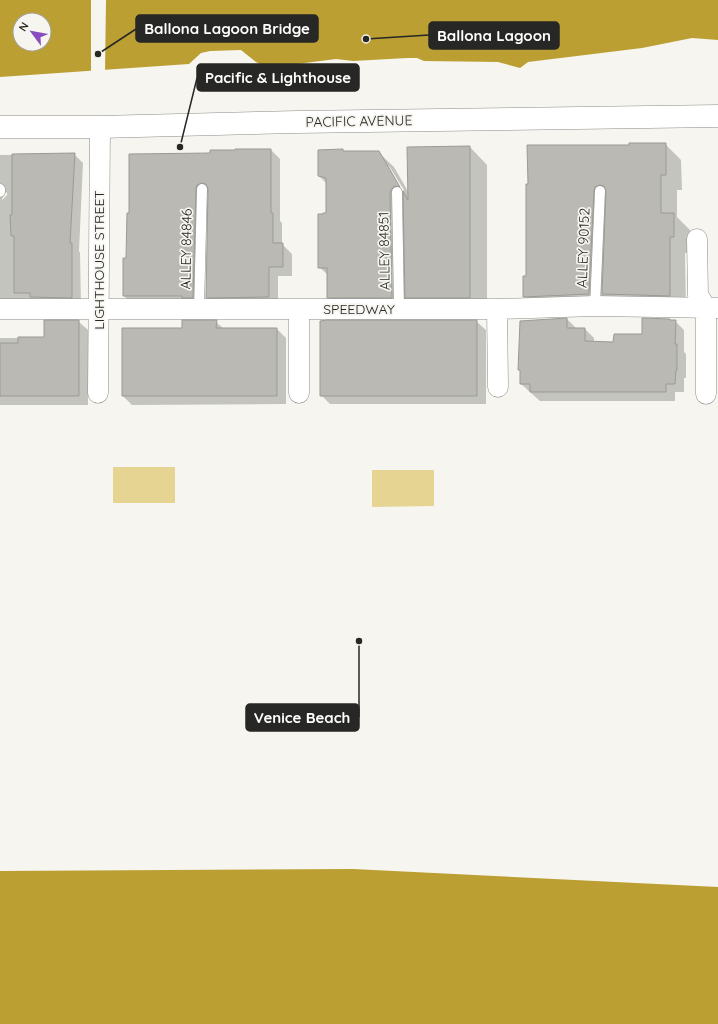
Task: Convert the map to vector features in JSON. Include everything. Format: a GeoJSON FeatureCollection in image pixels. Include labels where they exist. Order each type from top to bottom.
{"type":"FeatureCollection","features":[{"type":"Feature","properties":{"kind":"street","name":"PACIFIC AVENUE"},"geometry":{"type":"LineString","coordinates":[[0,127],[100,127],[297,122],[718,116]]}},
{"type":"Feature","properties":{"kind":"street","name":"LIGHTHOUSE STREET"},"geometry":{"type":"LineString","coordinates":[[98,393],[100,127]]}},
{"type":"Feature","properties":{"kind":"street"},"geometry":{"type":"LineString","coordinates":[[697,239],[698,295],[712,308],[706,394]]}},
{"type":"Feature","properties":{"kind":"street","name":"SPEEDWAY"},"geometry":{"type":"LineString","coordinates":[[0,309],[497,309],[595,306],[712,308]]}},
{"type":"Feature","properties":{"kind":"street"},"geometry":{"type":"LineString","coordinates":[[299,309],[299,393]]}},
{"type":"Feature","properties":{"kind":"street"},"geometry":{"type":"LineString","coordinates":[[497,309],[498,387]]}},
{"type":"Feature","properties":{"kind":"lane","name":"ALLEY 84846"},"geometry":{"type":"LineString","coordinates":[[199,309],[202,189]]}},
{"type":"Feature","properties":{"kind":"lane","name":"ALLEY 90152"},"geometry":{"type":"LineString","coordinates":[[595,306],[600,191]]}},
{"type":"Feature","properties":{"kind":"lane","name":"ALLEY 84851"},"geometry":{"type":"LineString","coordinates":[[397,192],[399,309]]}},
{"type":"Feature","properties":{"kind":"shaded area"},"geometry":{"type":"Polygon","coordinates":[[[0,0],[718,0],[718,40],[692,38],[642,48],[528,62],[520,68],[498,62],[424,61],[417,58],[353,61],[336,59],[289,65],[264,66],[256,62],[241,50],[210,51],[201,53],[189,64],[0,77],[0,0]]]}},
{"type":"Feature","properties":{"kind":"shaded area"},"geometry":{"type":"Polygon","coordinates":[[[113,467],[175,467],[175,503],[113,503],[113,467]]]}},
{"type":"Feature","properties":{"kind":"shaded area"},"geometry":{"type":"Polygon","coordinates":[[[372,470],[434,470],[434,506],[372,507],[372,470]]]}},
{"type":"Feature","properties":{"kind":"shaded area"},"geometry":{"type":"Polygon","coordinates":[[[353,869],[718,887],[718,1024],[0,1024],[0,871],[353,869]]]}},
{"type":"Feature","properties":{"kind":"pier"},"geometry":{"type":"Polygon","coordinates":[[[91,0],[106,0],[105,72],[91,73],[91,0]]]}},
{"type":"Feature","properties":{"kind":"building"},"geometry":{"type":"Polygon","coordinates":[[[629,143],[666,143],[666,175],[661,175],[661,213],[674,213],[674,237],[670,237],[670,296],[602,294],[606,191],[604,186],[600,185],[595,187],[594,191],[589,294],[523,297],[523,276],[526,276],[526,184],[528,184],[527,145],[629,145],[629,143]]]}},
{"type":"Feature","properties":{"kind":"building"},"geometry":{"type":"Polygon","coordinates":[[[470,146],[470,298],[405,298],[403,191],[408,200],[407,147],[470,146]]]}},
{"type":"Feature","properties":{"kind":"building"},"geometry":{"type":"Polygon","coordinates":[[[271,149],[271,213],[273,213],[273,243],[283,243],[283,267],[269,267],[269,297],[206,298],[208,189],[206,184],[202,183],[197,185],[196,189],[193,298],[182,298],[182,296],[123,296],[123,258],[126,258],[127,213],[129,213],[129,154],[210,153],[210,150],[271,149]]]}},
{"type":"Feature","properties":{"kind":"building"},"geometry":{"type":"Polygon","coordinates":[[[343,149],[343,151],[379,151],[400,187],[394,186],[390,192],[392,298],[327,298],[327,268],[318,268],[318,214],[326,213],[326,178],[318,176],[318,150],[343,149]]]}},
{"type":"Feature","properties":{"kind":"building"},"geometry":{"type":"Polygon","coordinates":[[[75,153],[70,243],[72,243],[72,298],[30,297],[30,293],[14,293],[14,236],[11,236],[10,215],[12,215],[12,154],[75,153]]]}},
{"type":"Feature","properties":{"kind":"building"},"geometry":{"type":"Polygon","coordinates":[[[567,318],[567,328],[585,328],[585,341],[613,342],[614,334],[642,334],[642,318],[676,320],[675,344],[677,344],[677,370],[675,384],[666,384],[666,392],[530,392],[530,384],[520,384],[520,370],[518,370],[520,321],[567,318]]]}},
{"type":"Feature","properties":{"kind":"building"},"geometry":{"type":"Polygon","coordinates":[[[44,320],[79,320],[79,396],[0,396],[0,343],[18,343],[18,337],[44,337],[44,320]]]}},
{"type":"Feature","properties":{"kind":"building"},"geometry":{"type":"Polygon","coordinates":[[[182,320],[217,320],[216,328],[277,328],[277,396],[122,396],[122,328],[182,328],[182,320]]]}},
{"type":"Feature","properties":{"kind":"building"},"geometry":{"type":"Polygon","coordinates":[[[477,320],[477,396],[320,396],[320,321],[477,320]]]}},
{"type":"Feature","properties":{"kind":"place","name":"Ballona Lagoon"},"geometry":{"type":"Point","coordinates":[366,39]}},
{"type":"Feature","properties":{"kind":"place","name":"Ballona Lagoon Bridge"},"geometry":{"type":"Point","coordinates":[98,54]}},
{"type":"Feature","properties":{"kind":"place","name":"Pacific & Lighthouse"},"geometry":{"type":"Point","coordinates":[180,147]}},
{"type":"Feature","properties":{"kind":"place","name":"Venice Beach"},"geometry":{"type":"Point","coordinates":[359,641]}}]}
